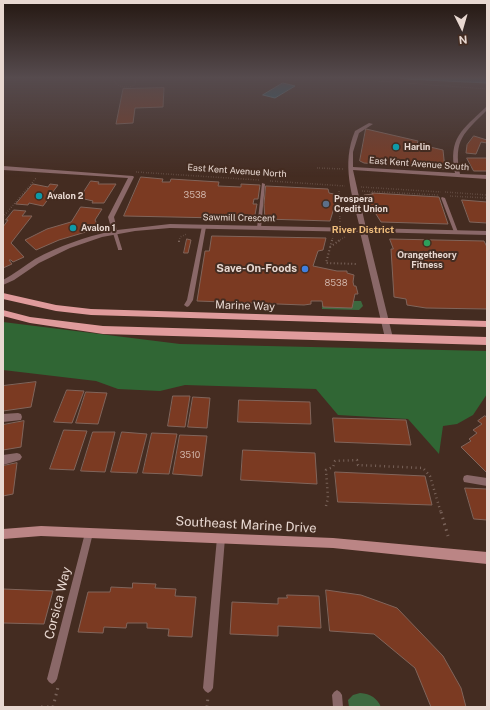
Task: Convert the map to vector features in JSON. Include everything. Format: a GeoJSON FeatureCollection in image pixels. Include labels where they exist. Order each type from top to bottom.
{"type":"FeatureCollection","features":[{"type":"Feature","properties":{"kind":"main road","name":"Marine Way"},"geometry":{"type":"LineString","coordinates":[[3,296],[56,308],[91,312],[487,324]]}},
{"type":"Feature","properties":{"kind":"main road"},"geometry":{"type":"LineString","coordinates":[[3,313],[30,320],[103,330],[487,341]]}},
{"type":"Feature","properties":{"kind":"street"},"geometry":{"type":"LineString","coordinates":[[458,175],[454,162],[454,152],[457,141],[470,124],[485,110]]}},
{"type":"Feature","properties":{"kind":"street"},"geometry":{"type":"LineString","coordinates":[[371,124],[357,132],[351,152],[350,169],[389,338]]}},
{"type":"Feature","properties":{"kind":"street"},"geometry":{"type":"LineString","coordinates":[[3,168],[132,174],[112,212],[111,221],[115,233]]}},
{"type":"Feature","properties":{"kind":"street","name":"East Kent Avenue South"},"geometry":{"type":"LineString","coordinates":[[350,169],[487,177]]}},
{"type":"Feature","properties":{"kind":"street","name":"Sawmill Crescent"},"geometry":{"type":"LineString","coordinates":[[3,283],[37,261],[82,241],[115,233],[153,227],[487,233]]}},
{"type":"Feature","properties":{"kind":"street"},"geometry":{"type":"LineString","coordinates":[[3,418],[18,417]]}},
{"type":"Feature","properties":{"kind":"street"},"geometry":{"type":"LineString","coordinates":[[3,460],[17,457]]}},
{"type":"Feature","properties":{"kind":"street","name":"Southeast Marine Drive"},"geometry":{"type":"LineString","coordinates":[[3,534],[41,531],[333,543],[487,558]]}},
{"type":"Feature","properties":{"kind":"lane"},"geometry":{"type":"LineString","coordinates":[[259,228],[263,184]]}},
{"type":"Feature","properties":{"kind":"lane"},"geometry":{"type":"LineString","coordinates":[[443,197],[456,232]]}},
{"type":"Feature","properties":{"kind":"lane"},"geometry":{"type":"LineString","coordinates":[[187,305],[190,300],[204,227]]}},
{"type":"Feature","properties":{"kind":"lane"},"geometry":{"type":"LineString","coordinates":[[115,233],[120,249]]}},
{"type":"Feature","properties":{"kind":"lane"},"geometry":{"type":"LineString","coordinates":[[467,479],[487,482]]}},
{"type":"Feature","properties":{"kind":"lane","name":"Corsica Way"},"geometry":{"type":"LineString","coordinates":[[56,679],[89,533]]}},
{"type":"Feature","properties":{"kind":"lane"},"geometry":{"type":"LineString","coordinates":[[208,688],[221,538]]}},
{"type":"Feature","properties":{"kind":"lane"},"geometry":{"type":"LineString","coordinates":[[337,695],[338,707]]}},
{"type":"Feature","properties":{"kind":"path"},"geometry":{"type":"LineString","coordinates":[[317,168],[350,169]]}},
{"type":"Feature","properties":{"kind":"path","name":"East Kent Avenue North"},"geometry":{"type":"LineString","coordinates":[[132,174],[339,186]]}},
{"type":"Feature","properties":{"kind":"path"},"geometry":{"type":"LineString","coordinates":[[3,217],[39,175]]}},
{"type":"Feature","properties":{"kind":"path"},"geometry":{"type":"LineString","coordinates":[[363,187],[487,195]]}},
{"type":"Feature","properties":{"kind":"path"},"geometry":{"type":"LineString","coordinates":[[358,190],[443,197]]}},
{"type":"Feature","properties":{"kind":"path"},"geometry":{"type":"LineString","coordinates":[[339,192],[340,224]]}},
{"type":"Feature","properties":{"kind":"path"},"geometry":{"type":"LineString","coordinates":[[450,196],[487,198]]}},
{"type":"Feature","properties":{"kind":"path"},"geometry":{"type":"LineString","coordinates":[[340,207],[345,206]]}},
{"type":"Feature","properties":{"kind":"path"},"geometry":{"type":"LineString","coordinates":[[179,242],[180,237],[192,233]]}},
{"type":"Feature","properties":{"kind":"path"},"geometry":{"type":"LineString","coordinates":[[332,236],[326,263],[357,264]]}},
{"type":"Feature","properties":{"kind":"path"},"geometry":{"type":"LineString","coordinates":[[330,247],[346,237]]}},
{"type":"Feature","properties":{"kind":"path"},"geometry":{"type":"LineString","coordinates":[[326,506],[328,498],[326,470],[333,467],[335,461],[357,460],[358,465],[423,468],[430,476],[448,536]]}},
{"type":"Feature","properties":{"kind":"path"},"geometry":{"type":"LineString","coordinates":[[42,707],[53,707],[56,679]]}},
{"type":"Feature","properties":{"kind":"green space"},"geometry":{"type":"Polygon","coordinates":[[[354,301],[361,301],[363,306],[359,310],[322,309],[322,305],[352,308],[354,301]]]}},
{"type":"Feature","properties":{"kind":"green space"},"geometry":{"type":"Polygon","coordinates":[[[3,322],[180,344],[487,351],[487,394],[473,415],[457,424],[443,426],[439,454],[408,419],[338,415],[316,389],[185,385],[160,391],[118,389],[96,381],[3,370],[3,322]]]}},
{"type":"Feature","properties":{"kind":"green space"},"geometry":{"type":"Polygon","coordinates":[[[360,693],[373,697],[378,701],[381,707],[349,707],[348,700],[353,695],[360,693]]]}},
{"type":"Feature","properties":{"kind":"building"},"geometry":{"type":"Polygon","coordinates":[[[119,110],[135,110],[133,123],[116,124],[119,110]]]}},
{"type":"Feature","properties":{"kind":"building","name":"Harlin"},"geometry":{"type":"Polygon","coordinates":[[[366,129],[418,141],[417,144],[443,150],[445,169],[364,163],[360,161],[366,129]]]}},
{"type":"Feature","properties":{"kind":"building"},"geometry":{"type":"Polygon","coordinates":[[[474,136],[487,140],[487,143],[481,142],[476,154],[466,153],[467,145],[474,136]]]}},
{"type":"Feature","properties":{"kind":"building"},"geometry":{"type":"Polygon","coordinates":[[[467,158],[487,158],[487,171],[474,171],[467,158]]]}},
{"type":"Feature","properties":{"kind":"building"},"geometry":{"type":"Polygon","coordinates":[[[141,177],[163,179],[162,182],[170,182],[171,179],[219,182],[218,186],[241,187],[241,184],[260,185],[258,199],[254,199],[253,204],[257,204],[254,220],[124,216],[141,177]]]}},
{"type":"Feature","properties":{"kind":"building","name":"Avalon 2"},"geometry":{"type":"Polygon","coordinates":[[[91,181],[99,182],[98,184],[116,184],[104,203],[92,203],[93,201],[80,198],[91,181]]]}},
{"type":"Feature","properties":{"kind":"building","name":"Avalon 2"},"geometry":{"type":"Polygon","coordinates":[[[33,184],[48,187],[50,184],[58,185],[52,193],[56,193],[52,198],[49,198],[43,206],[29,203],[28,205],[16,204],[33,184]]]}},
{"type":"Feature","properties":{"kind":"building"},"geometry":{"type":"Polygon","coordinates":[[[266,186],[328,189],[329,193],[338,195],[330,221],[265,219],[264,205],[266,186]]]}},
{"type":"Feature","properties":{"kind":"building"},"geometry":{"type":"Polygon","coordinates":[[[372,193],[439,197],[448,224],[381,222],[364,195],[373,194],[372,193]]]}},
{"type":"Feature","properties":{"kind":"building"},"geometry":{"type":"Polygon","coordinates":[[[462,200],[487,202],[487,223],[470,222],[462,200]]]}},
{"type":"Feature","properties":{"kind":"building","name":"Avalon 1"},"geometry":{"type":"Polygon","coordinates":[[[81,207],[102,209],[95,220],[99,228],[59,240],[36,250],[25,240],[47,229],[71,222],[81,207]]]}},
{"type":"Feature","properties":{"kind":"building"},"geometry":{"type":"Polygon","coordinates":[[[14,210],[26,211],[22,216],[32,216],[11,243],[24,257],[13,262],[9,260],[12,264],[3,268],[3,227],[8,220],[6,220],[14,210]]]}},
{"type":"Feature","properties":{"kind":"building"},"geometry":{"type":"Polygon","coordinates":[[[212,236],[326,238],[323,250],[318,251],[313,266],[337,271],[347,271],[347,273],[354,275],[353,282],[354,286],[356,286],[358,294],[355,294],[352,308],[323,307],[322,301],[311,301],[311,304],[304,305],[197,301],[205,251],[209,251],[212,236]]]}},
{"type":"Feature","properties":{"kind":"building"},"geometry":{"type":"Polygon","coordinates":[[[187,239],[191,240],[188,253],[184,253],[187,239]]]}},
{"type":"Feature","properties":{"kind":"building"},"geometry":{"type":"Polygon","coordinates":[[[390,239],[484,241],[487,247],[487,309],[426,308],[407,305],[406,299],[394,297],[391,249],[393,249],[390,239]]]}},
{"type":"Feature","properties":{"kind":"building"},"geometry":{"type":"Polygon","coordinates":[[[36,382],[31,407],[3,411],[3,386],[36,382]]]}},
{"type":"Feature","properties":{"kind":"building"},"geometry":{"type":"Polygon","coordinates":[[[67,390],[84,391],[72,423],[54,422],[67,390]]]}},
{"type":"Feature","properties":{"kind":"building"},"geometry":{"type":"Polygon","coordinates":[[[86,392],[107,393],[98,424],[76,423],[86,392]]]}},
{"type":"Feature","properties":{"kind":"building"},"geometry":{"type":"Polygon","coordinates":[[[173,396],[190,396],[185,427],[168,426],[173,396]]]}},
{"type":"Feature","properties":{"kind":"building"},"geometry":{"type":"Polygon","coordinates":[[[193,397],[210,398],[207,428],[188,427],[193,397]]]}},
{"type":"Feature","properties":{"kind":"building"},"geometry":{"type":"Polygon","coordinates":[[[239,400],[310,402],[311,424],[238,422],[239,400]]]}},
{"type":"Feature","properties":{"kind":"building"},"geometry":{"type":"Polygon","coordinates":[[[485,416],[487,417],[487,473],[461,447],[471,441],[469,439],[477,433],[473,430],[482,424],[478,421],[485,416]]]}},
{"type":"Feature","properties":{"kind":"building"},"geometry":{"type":"Polygon","coordinates":[[[333,418],[406,420],[411,445],[335,442],[333,418]]]}},
{"type":"Feature","properties":{"kind":"building"},"geometry":{"type":"Polygon","coordinates":[[[24,421],[21,447],[3,450],[3,425],[24,421]]]}},
{"type":"Feature","properties":{"kind":"building"},"geometry":{"type":"Polygon","coordinates":[[[64,430],[87,431],[74,470],[50,469],[64,430]]]}},
{"type":"Feature","properties":{"kind":"building"},"geometry":{"type":"Polygon","coordinates":[[[93,432],[115,432],[105,472],[81,471],[93,432]]]}},
{"type":"Feature","properties":{"kind":"building"},"geometry":{"type":"Polygon","coordinates":[[[122,432],[147,434],[137,473],[111,472],[122,432]]]}},
{"type":"Feature","properties":{"kind":"building"},"geometry":{"type":"Polygon","coordinates":[[[152,433],[177,434],[169,474],[143,473],[152,433]]]}},
{"type":"Feature","properties":{"kind":"building"},"geometry":{"type":"Polygon","coordinates":[[[180,435],[207,436],[202,476],[173,474],[180,435]]]}},
{"type":"Feature","properties":{"kind":"building"},"geometry":{"type":"Polygon","coordinates":[[[243,450],[315,453],[317,484],[241,480],[243,450]]]}},
{"type":"Feature","properties":{"kind":"building"},"geometry":{"type":"Polygon","coordinates":[[[17,463],[13,494],[3,496],[3,466],[17,463]]]}},
{"type":"Feature","properties":{"kind":"building"},"geometry":{"type":"Polygon","coordinates":[[[335,472],[425,476],[432,505],[338,502],[335,472]]]}},
{"type":"Feature","properties":{"kind":"building"},"geometry":{"type":"Polygon","coordinates":[[[465,488],[487,489],[487,520],[474,519],[465,488]]]}},
{"type":"Feature","properties":{"kind":"building"},"geometry":{"type":"Polygon","coordinates":[[[133,583],[156,584],[155,588],[176,589],[175,596],[196,597],[192,637],[168,636],[169,629],[147,628],[147,623],[127,623],[126,628],[104,627],[103,633],[78,632],[88,592],[110,592],[111,587],[132,588],[133,583]]]}},
{"type":"Feature","properties":{"kind":"building"},"geometry":{"type":"Polygon","coordinates":[[[3,589],[53,591],[44,624],[3,623],[3,589]]]}},
{"type":"Feature","properties":{"kind":"building"},"geometry":{"type":"Polygon","coordinates":[[[326,590],[361,595],[397,608],[443,656],[461,688],[466,707],[431,707],[415,668],[374,634],[330,631],[326,590]]]}},
{"type":"Feature","properties":{"kind":"building"},"geometry":{"type":"Polygon","coordinates":[[[287,595],[319,596],[321,628],[278,626],[278,636],[230,634],[232,602],[278,604],[278,598],[287,598],[287,595]]]}},
{"type":"Feature","properties":{"kind":"place","name":"Harlin"},"geometry":{"type":"Point","coordinates":[396,147]}},
{"type":"Feature","properties":{"kind":"place","name":"Avalon 2"},"geometry":{"type":"Point","coordinates":[39,196]}},
{"type":"Feature","properties":{"kind":"place","name":"Prospera Credit Union"},"geometry":{"type":"Point","coordinates":[326,204]}},
{"type":"Feature","properties":{"kind":"place","name":"Avalon 1"},"geometry":{"type":"Point","coordinates":[73,228]}},
{"type":"Feature","properties":{"kind":"place","name":"Orangetheory Fitness"},"geometry":{"type":"Point","coordinates":[427,243]}},
{"type":"Feature","properties":{"kind":"place","name":"Save-On-Foods"},"geometry":{"type":"Point","coordinates":[305,269]}},
{"type":"Feature","properties":{"kind":"district","name":"River District"},"geometry":{"type":"Point","coordinates":[363,230]}}]}
